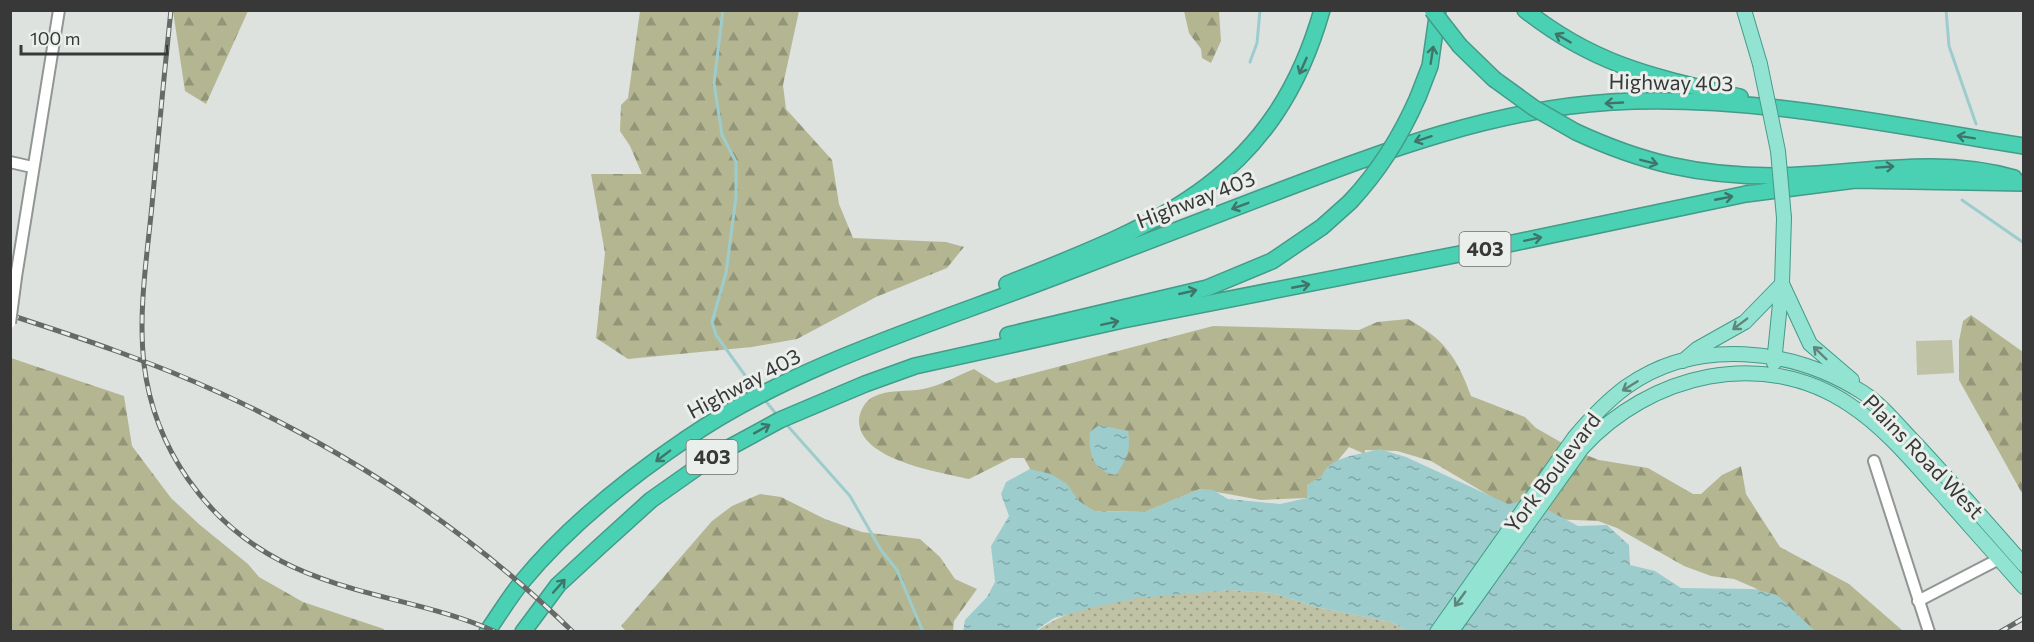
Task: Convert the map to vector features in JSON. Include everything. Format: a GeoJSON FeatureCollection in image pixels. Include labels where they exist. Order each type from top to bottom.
{"type":"FeatureCollection","features":[{"type":"Feature","properties":{"kind":"highway"},"geometry":{"type":"LineString","coordinates":[[843,358],[954,305],[1116,241],[1158,219],[1208,186],[1244,153],[1284,103],[1308,54],[1322,10]]}},
{"type":"Feature","properties":{"kind":"highway"},"geometry":{"type":"LineString","coordinates":[[1432,10],[1460,46],[1494,79],[1534,108],[1576,132],[1637,159],[1673,168],[1774,176],[1894,166],[1986,170],[2024,182]]}},
{"type":"Feature","properties":{"kind":"highway"},"geometry":{"type":"LineString","coordinates":[[950,358],[997,338],[1207,288],[1272,261],[1322,227],[1371,180],[1404,129],[1430,66],[1438,10]]}},
{"type":"Feature","properties":{"kind":"highway"},"geometry":{"type":"LineString","coordinates":[[1525,10],[1558,36],[1605,60],[1648,75],[1798,111]]}},
{"type":"Feature","properties":{"kind":"highway","name":"Highway 403"},"geometry":{"type":"LineString","coordinates":[[486,632],[522,583],[558,544],[642,472],[687,438],[749,401],[843,358],[1360,161],[1488,120],[1552,108],[1612,102],[1708,102],[1798,111],[2024,146]]}},
{"type":"Feature","properties":{"kind":"highway","name":"403"},"geometry":{"type":"LineString","coordinates":[[523,632],[558,585],[615,532],[651,500],[712,457],[780,420],[865,384],[950,358],[1746,194],[1855,180],[2024,182]]}},
{"type":"Feature","properties":{"kind":"main road"},"geometry":{"type":"LineString","coordinates":[[1744,10],[1760,64],[1778,151],[1784,218],[1782,284],[1772,375]]}},
{"type":"Feature","properties":{"kind":"main road"},"geometry":{"type":"LineString","coordinates":[[1683,362],[1697,349],[1745,322],[1782,284]]}},
{"type":"Feature","properties":{"kind":"main road"},"geometry":{"type":"LineString","coordinates":[[1782,284],[1810,344],[1848,375],[1863,393]]}},
{"type":"Feature","properties":{"kind":"main road","name":"York Boulevard"},"geometry":{"type":"LineString","coordinates":[[1451,632],[1578,443],[1592,417],[1627,386],[1683,362],[1718,355],[1775,356]]}},
{"type":"Feature","properties":{"kind":"main road","name":"Plains Road West"},"geometry":{"type":"LineString","coordinates":[[1775,356],[1821,370],[1863,393],[1888,414],[2024,565]]}},
{"type":"Feature","properties":{"kind":"main road","name":"York Boulevard"},"geometry":{"type":"LineString","coordinates":[[1437,632],[1578,443],[1618,414],[1661,389],[1698,377],[1728,373],[1772,375]]}},
{"type":"Feature","properties":{"kind":"main road","name":"Plains Road West"},"geometry":{"type":"LineString","coordinates":[[1772,375],[1832,394],[1859,412],[1906,453],[2022,585]]}},
{"type":"Feature","properties":{"kind":"street"},"geometry":{"type":"LineString","coordinates":[[10,323],[32,167],[59,10]]}},
{"type":"Feature","properties":{"kind":"street"},"geometry":{"type":"LineString","coordinates":[[10,162],[32,167]]}},
{"type":"Feature","properties":{"kind":"street"},"geometry":{"type":"LineString","coordinates":[[1874,461],[1929,632]]}},
{"type":"Feature","properties":{"kind":"street"},"geometry":{"type":"LineString","coordinates":[[1918,601],[1999,559]]}},
{"type":"Feature","properties":{"kind":"green space"},"geometry":{"type":"Polygon","coordinates":[[[173,11],[248,11],[206,104],[185,91],[173,11]]]}},
{"type":"Feature","properties":{"kind":"green space"},"geometry":{"type":"Polygon","coordinates":[[[640,11],[799,11],[783,85],[786,109],[832,160],[839,204],[853,238],[946,242],[964,247],[947,268],[876,297],[797,339],[752,347],[628,359],[596,338],[605,253],[591,174],[642,174],[630,146],[620,131],[621,105],[628,98],[640,11]]]}},
{"type":"Feature","properties":{"kind":"green space"},"geometry":{"type":"Polygon","coordinates":[[[1184,11],[1219,11],[1221,41],[1211,63],[1202,58],[1201,49],[1189,33],[1184,11]]]}},
{"type":"Feature","properties":{"kind":"green space"},"geometry":{"type":"Polygon","coordinates":[[[1971,315],[2023,352],[2023,495],[1959,380],[1959,341],[1963,321],[1971,315]]]}},
{"type":"Feature","properties":{"kind":"green space"},"geometry":{"type":"Polygon","coordinates":[[[1408,319],[1431,334],[1448,350],[1471,396],[1525,417],[1536,428],[1578,452],[1599,460],[1648,468],[1693,494],[1701,494],[1722,475],[1741,466],[1746,494],[1780,547],[1849,584],[1903,631],[1811,631],[1800,620],[1755,588],[1734,579],[1711,576],[1684,566],[1617,528],[1598,521],[1527,518],[1431,461],[1397,451],[1365,450],[1365,454],[1349,447],[1307,498],[1261,500],[1200,489],[1145,512],[1094,511],[1034,476],[1024,458],[1011,458],[969,479],[902,462],[871,445],[862,433],[859,419],[863,406],[873,397],[885,393],[929,388],[974,369],[996,383],[1213,326],[1359,330],[1377,322],[1408,319]]]}},
{"type":"Feature","properties":{"kind":"green space"},"geometry":{"type":"Polygon","coordinates":[[[1952,340],[1954,373],[1917,375],[1916,341],[1952,340]]]}},
{"type":"Feature","properties":{"kind":"green space"},"geometry":{"type":"Polygon","coordinates":[[[11,358],[124,396],[132,446],[171,498],[200,525],[248,564],[259,577],[303,602],[384,629],[384,631],[11,631],[11,358]]]}},
{"type":"Feature","properties":{"kind":"green space"},"geometry":{"type":"Polygon","coordinates":[[[760,494],[781,497],[825,519],[862,532],[920,539],[940,557],[955,579],[977,589],[954,621],[953,631],[626,631],[621,626],[712,521],[732,506],[760,494]]]}},
{"type":"Feature","properties":{"kind":"green space"},"geometry":{"type":"Polygon","coordinates":[[[1231,590],[1273,593],[1316,607],[1391,622],[1407,631],[1035,632],[1057,619],[1104,603],[1155,595],[1231,590]]]}},
{"type":"Feature","properties":{"kind":"water"},"geometry":{"type":"Polygon","coordinates":[[[1099,425],[1128,431],[1127,454],[1116,475],[1102,470],[1091,454],[1090,432],[1099,425]]]}},
{"type":"Feature","properties":{"kind":"water"},"geometry":{"type":"Polygon","coordinates":[[[1379,449],[1406,457],[1508,504],[1529,500],[1578,526],[1607,525],[1629,545],[1630,565],[1655,571],[1681,588],[1754,589],[1777,595],[1815,631],[1407,631],[1391,622],[1316,607],[1273,593],[1231,590],[1137,598],[1054,618],[1035,631],[963,632],[965,620],[987,597],[995,582],[991,546],[1009,516],[1001,494],[1006,482],[1030,469],[1051,474],[1067,484],[1079,501],[1094,511],[1144,512],[1200,489],[1213,490],[1228,499],[1280,504],[1307,498],[1307,485],[1322,476],[1331,464],[1346,457],[1379,449]]]}},
{"type":"Feature","properties":{"kind":"waterway"},"geometry":{"type":"LineString","coordinates":[[723,10],[714,83],[722,135],[736,162],[736,197],[726,273],[712,322],[716,335],[757,392]]}},
{"type":"Feature","properties":{"kind":"waterway"},"geometry":{"type":"LineString","coordinates":[[1250,62],[1257,43],[1260,10]]}},
{"type":"Feature","properties":{"kind":"waterway"},"geometry":{"type":"LineString","coordinates":[[1946,10],[1949,46],[1976,124]]}},
{"type":"Feature","properties":{"kind":"waterway"},"geometry":{"type":"LineString","coordinates":[[1962,200],[2024,243]]}},
{"type":"Feature","properties":{"kind":"waterway"},"geometry":{"type":"LineString","coordinates":[[764,399],[777,415]]}},
{"type":"Feature","properties":{"kind":"waterway"},"geometry":{"type":"LineString","coordinates":[[786,424],[850,496],[881,550],[897,570],[923,632]]}},
{"type":"Feature","properties":{"kind":"railway"},"geometry":{"type":"LineString","coordinates":[[171,10],[146,264],[142,344],[150,395],[159,425],[172,453],[207,504],[229,526],[254,545],[281,561],[307,573],[360,591],[470,621],[496,632]]}},
{"type":"Feature","properties":{"kind":"railway"},"geometry":{"type":"LineString","coordinates":[[10,315],[168,371],[220,393],[315,441],[407,497],[450,528],[534,595],[573,632]]}},
{"type":"Feature","properties":{"kind":"railway"},"geometry":{"type":"LineString","coordinates":[[2000,632],[2024,618]]}}]}
